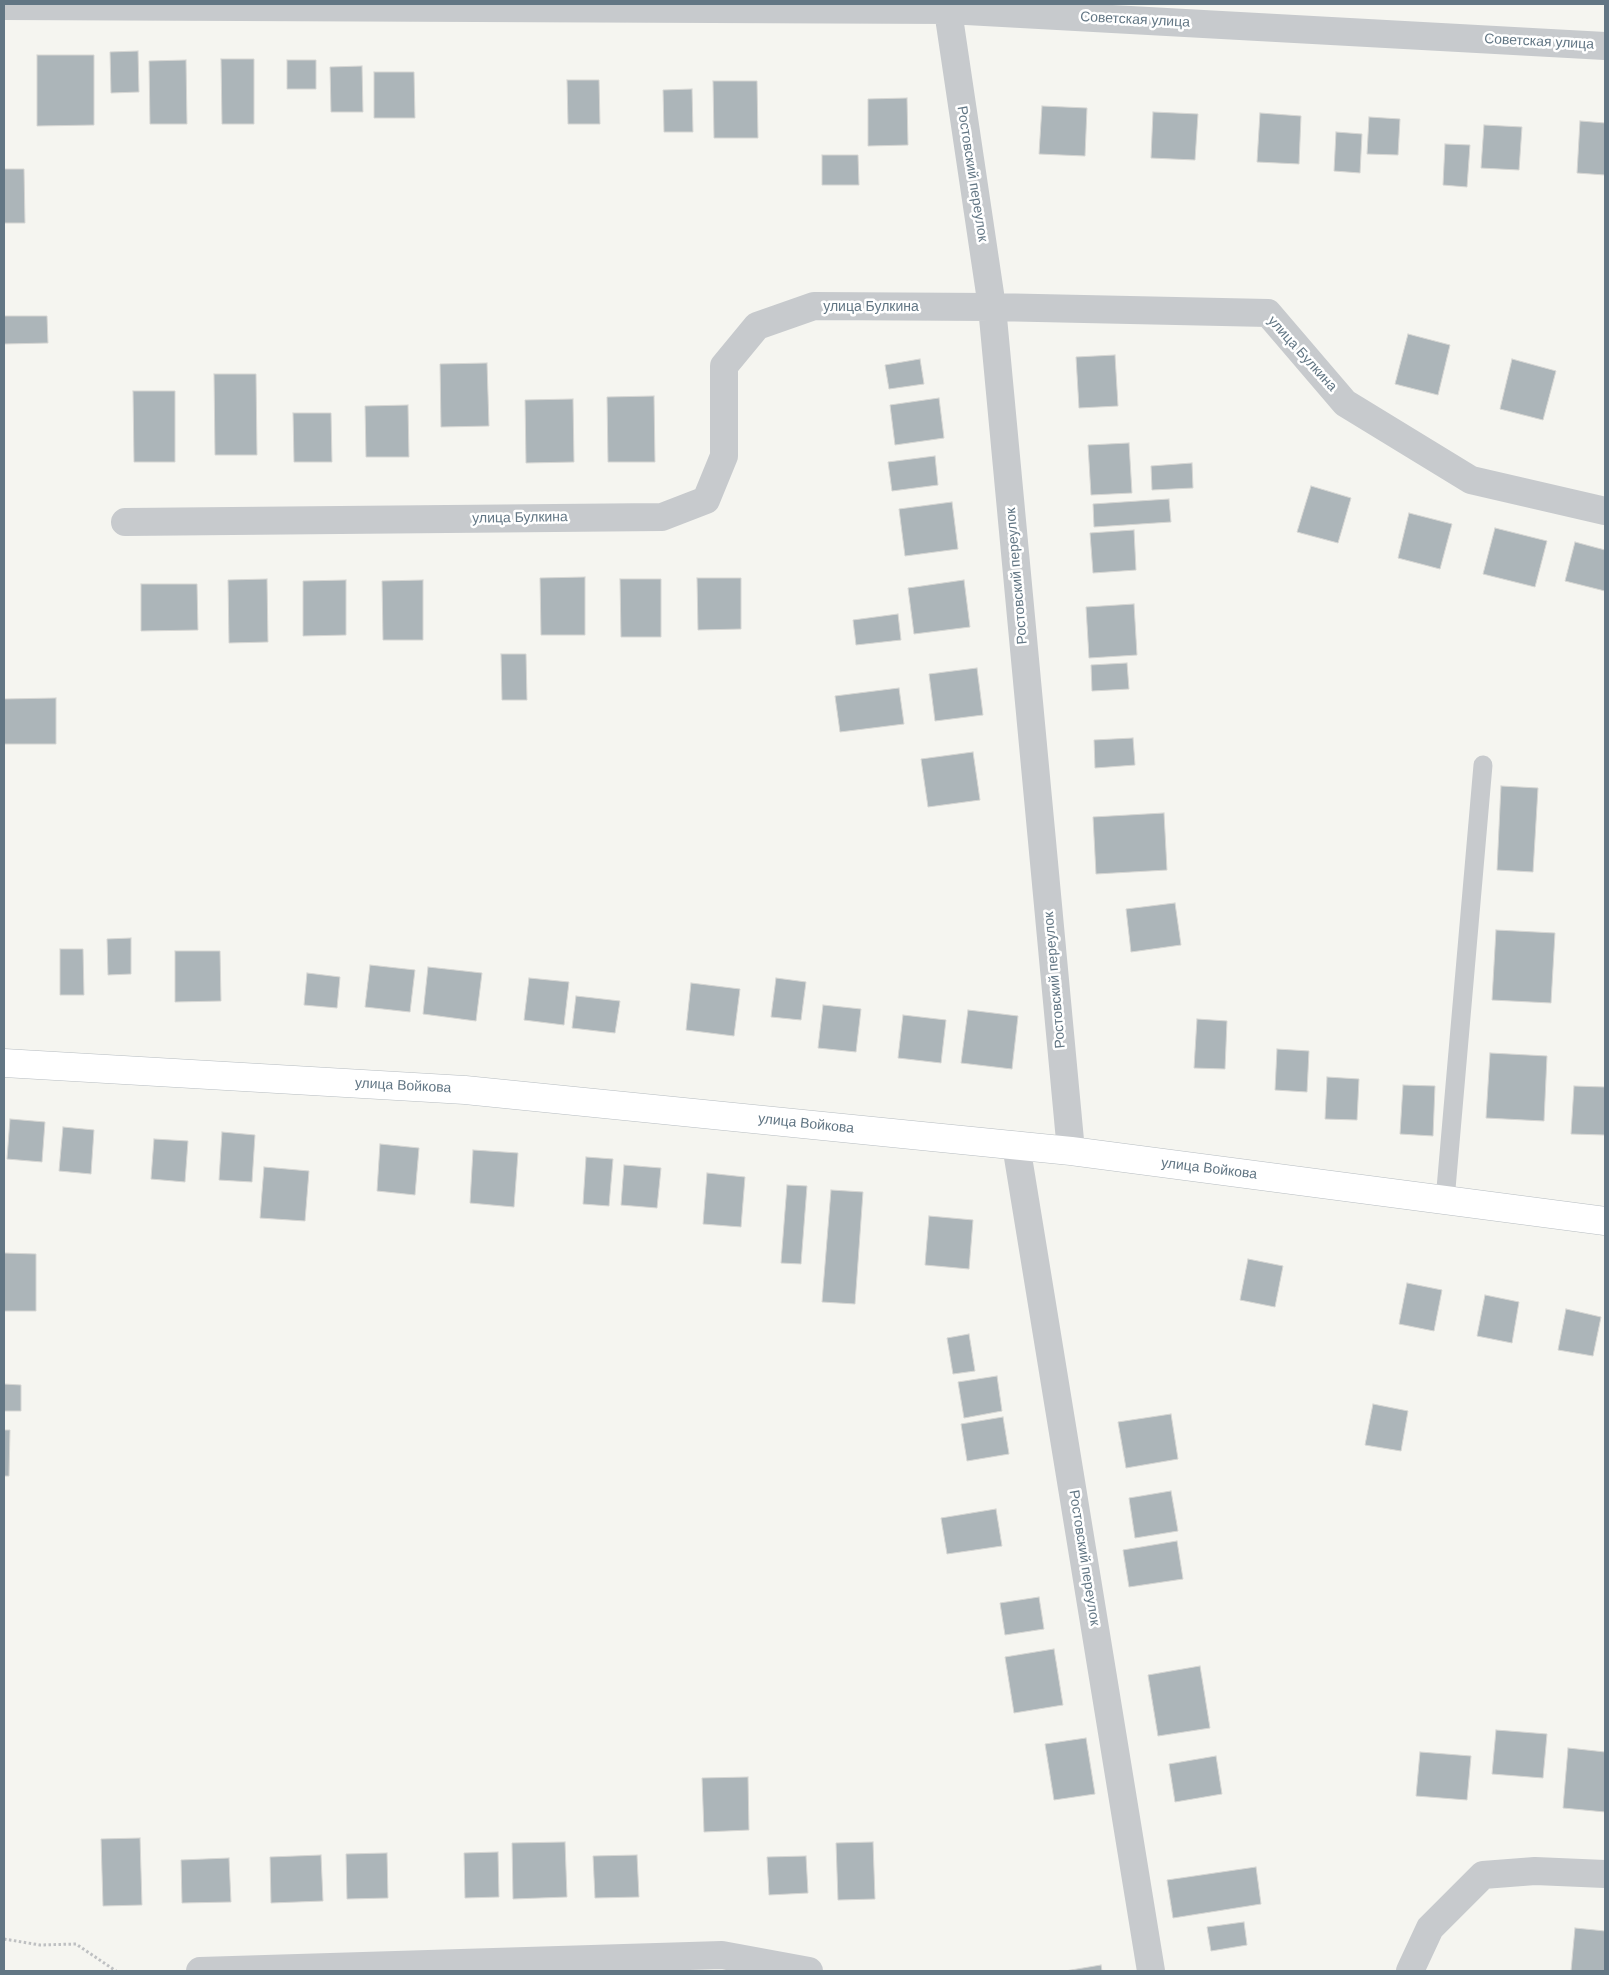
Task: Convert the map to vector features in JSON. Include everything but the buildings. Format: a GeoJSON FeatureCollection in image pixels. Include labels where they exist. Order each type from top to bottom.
{"type":"FeatureCollection","features":[{"type":"Feature","properties":{"kind":"main road","name":"улица Войкова"},"geometry":{"type":"LineString","coordinates":[[4,1063],[465,1090],[1071,1151],[1605,1221]]}},
{"type":"Feature","properties":{"kind":"street","name":"Советская улица"},"geometry":{"type":"LineString","coordinates":[[4,6],[947,7],[1605,46]]}},
{"type":"Feature","properties":{"kind":"street","name":"Ростовский переулок"},"geometry":{"type":"LineString","coordinates":[[947,7],[992,307],[1071,1151]]}},
{"type":"Feature","properties":{"kind":"street","name":"улица Булкина"},"geometry":{"type":"LineString","coordinates":[[124,522],[662,516],[706,500],[724,456],[724,366],[757,326],[814,306],[992,307],[1268,314],[1345,403],[1471,480],[1605,511]]}},
{"type":"Feature","properties":{"kind":"street","name":"Ростовский переулок"},"geometry":{"type":"LineString","coordinates":[[1016,1145],[1152,1971]]}},
{"type":"Feature","properties":{"kind":"street"},"geometry":{"type":"LineString","coordinates":[[1410,1971],[1430,1928],[1483,1875],[1535,1871],[1605,1874]]}},
{"type":"Feature","properties":{"kind":"street"},"geometry":{"type":"LineString","coordinates":[[200,1971],[722,1955],[809,1971]]}},
{"type":"Feature","properties":{"kind":"lane"},"geometry":{"type":"LineString","coordinates":[[1445,1200],[1483,765]]}},
{"type":"Feature","properties":{"kind":"path"},"geometry":{"type":"LineString","coordinates":[[4,1939],[40,1945],[76,1944],[116,1971]]}}]}
